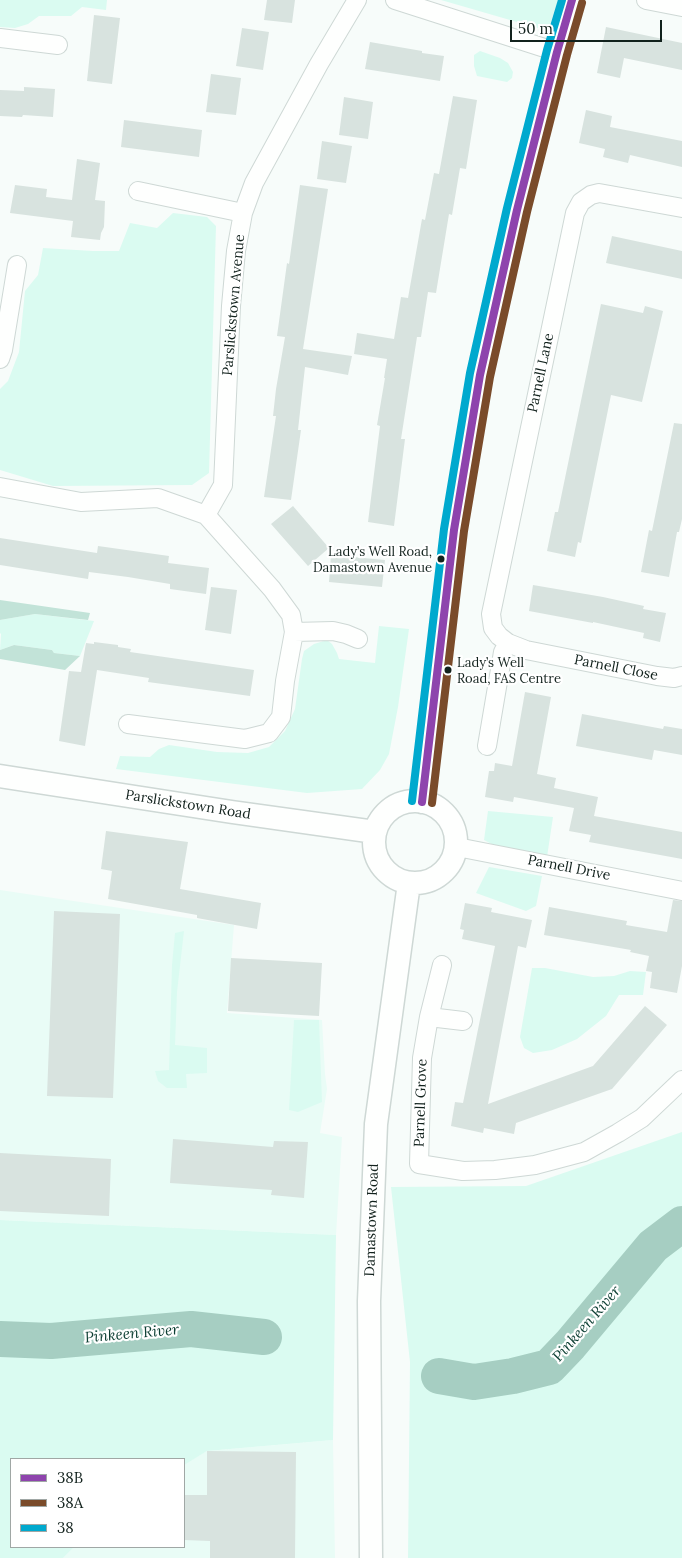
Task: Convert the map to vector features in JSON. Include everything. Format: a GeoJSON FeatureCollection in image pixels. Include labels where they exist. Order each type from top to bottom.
{"type":"FeatureCollection","features":[{"type":"Feature","properties":{"kind":"street","name":"Parslickstown Avenue"},"geometry":{"type":"LineString","coordinates":[[206,515],[222,485],[231,306],[236,252],[244,213],[254,183],[357,0]]}},
{"type":"Feature","properties":{"kind":"street"},"geometry":{"type":"LineString","coordinates":[[395,0],[557,52]]}},
{"type":"Feature","properties":{"kind":"street"},"geometry":{"type":"LineString","coordinates":[[422,802],[453,538],[480,375],[517,210],[572,0]]}},
{"type":"Feature","properties":{"kind":"street"},"geometry":{"type":"LineString","coordinates":[[652,1],[682,7]]}},
{"type":"Feature","properties":{"kind":"street"},"geometry":{"type":"LineString","coordinates":[[0,38],[58,44]]}},
{"type":"Feature","properties":{"kind":"street"},"geometry":{"type":"LineString","coordinates":[[138,191],[244,213]]}},
{"type":"Feature","properties":{"kind":"street","name":"Parnell Lane"},"geometry":{"type":"LineString","coordinates":[[508,643],[493,628],[491,614],[574,214],[581,202],[591,195],[599,193],[682,208]]}},
{"type":"Feature","properties":{"kind":"street"},"geometry":{"type":"LineString","coordinates":[[0,359],[4,350],[17,264]]}},
{"type":"Feature","properties":{"kind":"street"},"geometry":{"type":"LineString","coordinates":[[0,487],[81,502],[158,498],[206,515],[272,589],[291,615],[294,632],[281,717],[269,733],[245,739],[128,724]]}},
{"type":"Feature","properties":{"kind":"street"},"geometry":{"type":"LineString","coordinates":[[294,632],[333,631],[358,639]]}},
{"type":"Feature","properties":{"kind":"street"},"geometry":{"type":"LineString","coordinates":[[487,746],[503,652],[508,643]]}},
{"type":"Feature","properties":{"kind":"street","name":"Parnell Close"},"geometry":{"type":"LineString","coordinates":[[508,643],[526,650],[657,676],[674,678],[682,676]]}},
{"type":"Feature","properties":{"kind":"street","name":"Parslickstown Road"},"geometry":{"type":"LineString","coordinates":[[0,776],[375,832]]}},
{"type":"Feature","properties":{"kind":"street"},"geometry":{"type":"LineString","coordinates":[[407,802],[422,802],[437,807],[448,818],[455,831],[457,847],[451,863],[440,875],[426,882],[409,883],[393,877],[381,865],[375,849],[375,832],[382,818],[393,807],[407,802]]}},
{"type":"Feature","properties":{"kind":"street","name":"Parnell Drive"},"geometry":{"type":"LineString","coordinates":[[457,847],[682,891]]}},
{"type":"Feature","properties":{"kind":"street","name":"Damastown Road"},"geometry":{"type":"LineString","coordinates":[[371,1558],[369,1301],[376,1124],[409,883]]}},
{"type":"Feature","properties":{"kind":"street","name":"Parnell Grove"},"geometry":{"type":"LineString","coordinates":[[442,965],[429,1017],[422,1058],[419,1164],[463,1171],[495,1170],[535,1165],[584,1152],[642,1118],[682,1080]]}},
{"type":"Feature","properties":{"kind":"street"},"geometry":{"type":"LineString","coordinates":[[429,1017],[463,1021]]}},
{"type":"Feature","properties":{"kind":"shaded area"},"geometry":{"type":"Polygon","coordinates":[[[0,890],[234,925],[227,1013],[322,1020],[327,1089],[320,1133],[342,1137],[336,1235],[0,1220],[0,890]]]}},
{"type":"Feature","properties":{"kind":"shaded area"},"geometry":{"type":"Polygon","coordinates":[[[333,1440],[335,1558],[63,1558],[73,1548],[185,1548],[185,1463],[207,1451],[333,1440]]]}},
{"type":"Feature","properties":{"kind":"green space"},"geometry":{"type":"Polygon","coordinates":[[[0,0],[107,0],[106,10],[82,7],[71,16],[39,16],[28,24],[15,28],[0,27],[0,0]]]}},
{"type":"Feature","properties":{"kind":"green space"},"geometry":{"type":"Polygon","coordinates":[[[441,0],[558,0],[548,31],[441,0]]]}},
{"type":"Feature","properties":{"kind":"green space"},"geometry":{"type":"Polygon","coordinates":[[[480,51],[508,63],[513,72],[512,78],[507,82],[477,76],[474,66],[474,55],[480,51]]]}},
{"type":"Feature","properties":{"kind":"green space"},"geometry":{"type":"Polygon","coordinates":[[[173,213],[207,217],[216,226],[209,473],[192,485],[53,486],[0,470],[0,389],[8,381],[19,352],[25,291],[38,275],[43,248],[119,251],[130,223],[157,228],[173,213]]]}},
{"type":"Feature","properties":{"kind":"green space"},"geometry":{"type":"Polygon","coordinates":[[[0,600],[90,613],[88,620],[35,614],[0,620],[0,600]]]}},
{"type":"Feature","properties":{"kind":"green space"},"geometry":{"type":"Polygon","coordinates":[[[35,614],[94,621],[80,656],[14,645],[0,650],[0,620],[35,614]]]}},
{"type":"Feature","properties":{"kind":"green space"},"geometry":{"type":"Polygon","coordinates":[[[379,626],[409,629],[389,754],[380,770],[362,789],[307,793],[116,769],[120,756],[150,757],[159,749],[169,745],[217,752],[248,753],[269,747],[285,731],[295,709],[304,651],[314,644],[327,640],[332,644],[339,659],[375,663],[379,626]]]}},
{"type":"Feature","properties":{"kind":"green space"},"geometry":{"type":"Polygon","coordinates":[[[14,645],[80,656],[65,670],[0,659],[0,650],[14,645]]]}},
{"type":"Feature","properties":{"kind":"green space"},"geometry":{"type":"Polygon","coordinates":[[[488,811],[553,817],[547,857],[499,848],[484,840],[488,811]]]}},
{"type":"Feature","properties":{"kind":"green space"},"geometry":{"type":"Polygon","coordinates":[[[489,867],[542,876],[536,906],[526,911],[476,893],[489,867]]]}},
{"type":"Feature","properties":{"kind":"green space"},"geometry":{"type":"Polygon","coordinates":[[[184,931],[177,992],[175,1045],[207,1048],[207,1073],[186,1074],[187,1088],[167,1088],[158,1081],[155,1071],[169,1070],[172,965],[175,933],[184,931]]]}},
{"type":"Feature","properties":{"kind":"green space"},"geometry":{"type":"Polygon","coordinates":[[[532,968],[545,968],[593,977],[614,976],[630,971],[646,972],[643,995],[619,995],[606,1016],[577,1039],[552,1050],[533,1053],[524,1048],[520,1037],[532,968]]]}},
{"type":"Feature","properties":{"kind":"green space"},"geometry":{"type":"Polygon","coordinates":[[[294,1020],[319,1020],[322,1102],[298,1112],[289,1110],[294,1020]]]}},
{"type":"Feature","properties":{"kind":"green space"},"geometry":{"type":"Polygon","coordinates":[[[682,1132],[682,1558],[408,1558],[410,1362],[391,1187],[526,1186],[682,1132]]]}},
{"type":"Feature","properties":{"kind":"green space"},"geometry":{"type":"Polygon","coordinates":[[[0,1220],[336,1235],[333,1440],[207,1451],[185,1464],[185,1458],[10,1458],[10,1548],[73,1548],[63,1558],[0,1558],[0,1220]]]}},
{"type":"Feature","properties":{"kind":"building"},"geometry":{"type":"Polygon","coordinates":[[[267,0],[295,0],[292,23],[264,20],[267,0]]]}},
{"type":"Feature","properties":{"kind":"building"},"geometry":{"type":"Polygon","coordinates":[[[94,15],[120,18],[112,84],[87,81],[94,15]]]}},
{"type":"Feature","properties":{"kind":"building"},"geometry":{"type":"Polygon","coordinates":[[[606,27],[682,43],[682,70],[624,58],[620,78],[597,73],[606,27]]]}},
{"type":"Feature","properties":{"kind":"building"},"geometry":{"type":"Polygon","coordinates":[[[242,28],[269,32],[263,70],[236,66],[242,28]]]}},
{"type":"Feature","properties":{"kind":"building"},"geometry":{"type":"Polygon","coordinates":[[[370,42],[444,56],[440,81],[365,69],[370,42]]]}},
{"type":"Feature","properties":{"kind":"building"},"geometry":{"type":"Polygon","coordinates":[[[211,74],[241,78],[236,115],[206,112],[211,74]]]}},
{"type":"Feature","properties":{"kind":"building"},"geometry":{"type":"Polygon","coordinates":[[[24,87],[55,89],[53,117],[0,116],[0,90],[24,91],[24,87]]]}},
{"type":"Feature","properties":{"kind":"building"},"geometry":{"type":"Polygon","coordinates":[[[453,96],[477,100],[466,169],[460,168],[452,215],[449,214],[436,293],[428,292],[421,337],[417,337],[401,439],[405,439],[394,526],[368,522],[380,426],[377,425],[387,359],[354,354],[357,333],[394,339],[401,297],[408,298],[422,219],[425,220],[434,173],[439,174],[453,96]]]}},
{"type":"Feature","properties":{"kind":"building"},"geometry":{"type":"Polygon","coordinates":[[[344,97],[373,102],[368,139],[339,135],[344,97]]]}},
{"type":"Feature","properties":{"kind":"building"},"geometry":{"type":"Polygon","coordinates":[[[586,110],[612,116],[610,127],[682,141],[682,167],[630,155],[628,163],[603,157],[605,149],[579,143],[586,110]]]}},
{"type":"Feature","properties":{"kind":"building"},"geometry":{"type":"Polygon","coordinates":[[[124,120],[202,130],[199,157],[121,147],[124,120]]]}},
{"type":"Feature","properties":{"kind":"building"},"geometry":{"type":"Polygon","coordinates":[[[322,141],[352,146],[346,183],[317,179],[322,141]]]}},
{"type":"Feature","properties":{"kind":"building"},"geometry":{"type":"Polygon","coordinates":[[[77,159],[100,163],[95,200],[105,201],[104,227],[100,240],[71,237],[73,221],[10,213],[15,185],[47,189],[46,197],[72,200],[77,159]]]}},
{"type":"Feature","properties":{"kind":"building"},"geometry":{"type":"Polygon","coordinates":[[[300,185],[328,189],[303,349],[352,356],[348,375],[305,367],[298,430],[301,430],[291,500],[264,497],[276,416],[273,416],[276,389],[285,337],[277,336],[300,185]]]}},
{"type":"Feature","properties":{"kind":"building"},"geometry":{"type":"Polygon","coordinates":[[[612,236],[682,251],[682,279],[606,263],[612,236]]]}},
{"type":"Feature","properties":{"kind":"building"},"geometry":{"type":"Polygon","coordinates":[[[601,304],[643,313],[645,306],[663,311],[642,402],[611,395],[581,543],[578,542],[575,557],[547,551],[555,512],[558,512],[601,304]]]}},
{"type":"Feature","properties":{"kind":"building"},"geometry":{"type":"Polygon","coordinates":[[[674,423],[682,424],[682,519],[679,532],[677,532],[669,577],[641,572],[649,530],[652,531],[674,423]]]}},
{"type":"Feature","properties":{"kind":"building"},"geometry":{"type":"Polygon","coordinates":[[[293,506],[329,548],[308,566],[271,524],[293,506]]]}},
{"type":"Feature","properties":{"kind":"building"},"geometry":{"type":"Polygon","coordinates":[[[0,538],[97,553],[98,546],[169,556],[168,563],[209,568],[206,594],[170,589],[170,584],[128,577],[89,572],[88,579],[0,565],[0,538]]]}},
{"type":"Feature","properties":{"kind":"building"},"geometry":{"type":"Polygon","coordinates":[[[331,555],[385,560],[382,587],[329,582],[331,555]]]}},
{"type":"Feature","properties":{"kind":"building"},"geometry":{"type":"Polygon","coordinates":[[[533,585],[603,597],[644,606],[643,609],[666,613],[660,642],[643,638],[644,633],[529,611],[533,585]]]}},
{"type":"Feature","properties":{"kind":"building"},"geometry":{"type":"Polygon","coordinates":[[[211,587],[237,590],[231,634],[205,630],[211,587]]]}},
{"type":"Feature","properties":{"kind":"building"},"geometry":{"type":"Polygon","coordinates":[[[94,642],[118,645],[118,647],[131,649],[130,652],[254,670],[250,696],[148,682],[149,678],[97,670],[85,746],[59,741],[69,671],[81,672],[86,643],[94,644],[94,642]]]}},
{"type":"Feature","properties":{"kind":"building"},"geometry":{"type":"Polygon","coordinates":[[[525,692],[551,697],[537,774],[556,778],[554,788],[598,797],[594,816],[682,832],[682,859],[589,842],[591,835],[569,831],[574,808],[514,797],[513,802],[485,797],[489,771],[494,771],[495,763],[512,766],[525,692]]]}},
{"type":"Feature","properties":{"kind":"building"},"geometry":{"type":"Polygon","coordinates":[[[582,714],[663,729],[664,726],[682,729],[682,755],[654,750],[652,760],[576,746],[582,714]]]}},
{"type":"Feature","properties":{"kind":"building"},"geometry":{"type":"Polygon","coordinates":[[[106,831],[188,842],[180,889],[261,903],[257,929],[197,918],[197,915],[108,899],[112,871],[101,869],[106,831]]]}},
{"type":"Feature","properties":{"kind":"building"},"geometry":{"type":"Polygon","coordinates":[[[673,900],[682,901],[682,966],[677,993],[650,988],[652,972],[646,971],[649,956],[630,952],[631,950],[544,935],[549,907],[627,921],[626,925],[667,932],[673,900]]]}},
{"type":"Feature","properties":{"kind":"building"},"geometry":{"type":"Polygon","coordinates":[[[465,903],[492,908],[491,912],[532,920],[526,948],[518,946],[488,1104],[593,1066],[645,1006],[667,1025],[612,1089],[516,1123],[514,1134],[484,1128],[483,1133],[451,1126],[455,1102],[463,1103],[495,946],[462,939],[464,930],[460,929],[465,903]]]}},
{"type":"Feature","properties":{"kind":"building"},"geometry":{"type":"Polygon","coordinates":[[[54,911],[120,914],[113,1098],[47,1096],[54,911]]]}},
{"type":"Feature","properties":{"kind":"building"},"geometry":{"type":"Polygon","coordinates":[[[231,958],[322,963],[319,1016],[228,1011],[231,958]]]}},
{"type":"Feature","properties":{"kind":"building"},"geometry":{"type":"Polygon","coordinates":[[[173,1139],[273,1147],[274,1141],[308,1142],[304,1198],[271,1195],[272,1190],[170,1183],[173,1139]]]}},
{"type":"Feature","properties":{"kind":"building"},"geometry":{"type":"Polygon","coordinates":[[[0,1153],[111,1159],[109,1216],[0,1211],[0,1153]]]}},
{"type":"Feature","properties":{"kind":"building"},"geometry":{"type":"Polygon","coordinates":[[[207,1451],[296,1452],[295,1558],[210,1558],[210,1541],[185,1540],[185,1495],[207,1495],[207,1451]]]}},
{"type":"Feature","properties":{"kind":"waterway","name":"Pinkeen River"},"geometry":{"type":"LineString","coordinates":[[439,1376],[474,1382],[513,1376],[549,1367],[570,1345],[653,1246],[682,1224]]}},
{"type":"Feature","properties":{"kind":"waterway","name":"Pinkeen River"},"geometry":{"type":"LineString","coordinates":[[0,1339],[51,1341],[191,1329],[264,1337]]}},
{"type":"Feature","properties":{"kind":"transit line","name":"38"},"geometry":{"type":"LineString","coordinates":[[412,801],[444,529],[470,373],[507,208],[547,50],[562,0]]}},
{"type":"Feature","properties":{"kind":"transit line","name":"38B"},"geometry":{"type":"LineString","coordinates":[[422,802],[454,530],[480,375],[517,210],[572,0]]}},
{"type":"Feature","properties":{"kind":"transit line","name":"38A"},"geometry":{"type":"LineString","coordinates":[[432,803],[464,531],[490,377],[527,212],[582,3]]}},
{"type":"Feature","properties":{"kind":"place","name":"Lady’s Well Road, Damastown Avenue"},"geometry":{"type":"Point","coordinates":[441,559]}},
{"type":"Feature","properties":{"kind":"place","name":"Lady’s Well Road, FAS Centre"},"geometry":{"type":"Point","coordinates":[448,670]}}]}
